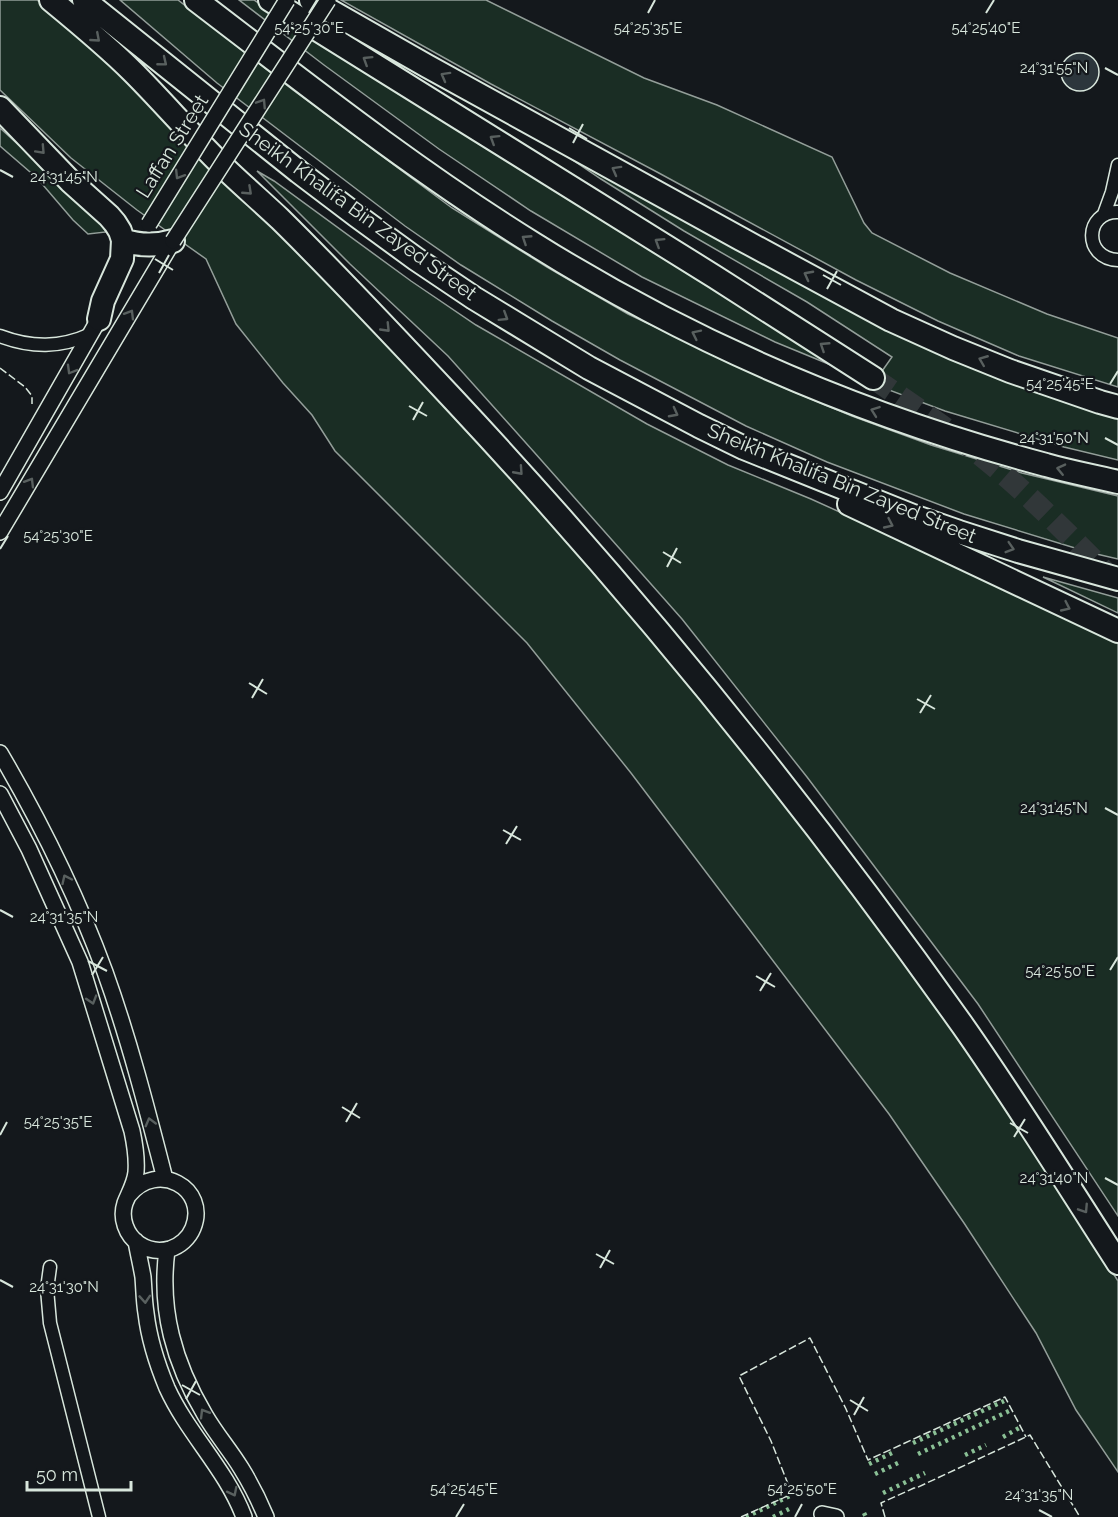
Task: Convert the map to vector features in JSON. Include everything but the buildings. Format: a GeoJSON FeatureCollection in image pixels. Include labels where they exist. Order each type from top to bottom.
{"type":"FeatureCollection","features":[{"type":"Feature","properties":{"kind":"highway"},"geometry":{"type":"LineString","coordinates":[[51,0],[130,68],[214,158],[349,288],[487,435],[666,639],[759,755],[917,962],[978,1048],[1118,1263]]}},
{"type":"Feature","properties":{"kind":"highway","name":"Sheikh Khalifa Bin Zayed Street"},"geometry":{"type":"LineString","coordinates":[[84,0],[299,172],[416,259],[474,298],[590,368],[744,448],[913,516],[1058,563],[1118,579]]}},
{"type":"Feature","properties":{"kind":"highway"},"geometry":{"type":"LineString","coordinates":[[196,0],[448,188],[544,250],[695,334],[778,372],[904,422],[1029,460],[1118,482]]}},
{"type":"Feature","properties":{"kind":"highway"},"geometry":{"type":"LineString","coordinates":[[270,0],[873,378]]}},
{"type":"Feature","properties":{"kind":"highway"},"geometry":{"type":"LineString","coordinates":[[312,0],[427,66],[891,320],[1010,371],[1118,406]]}},
{"type":"Feature","properties":{"kind":"highway"},"geometry":{"type":"LineString","coordinates":[[0,108],[70,181],[109,216],[130,242],[156,245],[173,241]]}},
{"type":"Feature","properties":{"kind":"highway"},"geometry":{"type":"LineString","coordinates":[[95,327],[106,292],[130,242]]}},
{"type":"Feature","properties":{"kind":"highway"},"geometry":{"type":"LineString","coordinates":[[744,448],[868,514],[1118,631]]}},
{"type":"Feature","properties":{"kind":"street","name":"Laffan Street"},"geometry":{"type":"LineString","coordinates":[[130,242],[149,224],[287,0]]}},
{"type":"Feature","properties":{"kind":"street"},"geometry":{"type":"LineString","coordinates":[[0,532],[173,241],[328,0]]}},
{"type":"Feature","properties":{"kind":"street"},"geometry":{"type":"LineString","coordinates":[[1118,165],[1104,214],[1092,231],[1094,244],[1102,255],[1108,259],[1118,260]]}},
{"type":"Feature","properties":{"kind":"street"},"geometry":{"type":"LineString","coordinates":[[1104,214],[1118,212]]}},
{"type":"Feature","properties":{"kind":"street"},"geometry":{"type":"LineString","coordinates":[[0,336],[15,342],[46,346],[69,342],[95,327]]}},
{"type":"Feature","properties":{"kind":"street"},"geometry":{"type":"LineString","coordinates":[[0,492],[95,327]]}},
{"type":"Feature","properties":{"kind":"street"},"geometry":{"type":"LineString","coordinates":[[0,753],[54,854],[94,943],[127,1040],[165,1179]]}},
{"type":"Feature","properties":{"kind":"street"},"geometry":{"type":"LineString","coordinates":[[0,794],[29,849],[80,962],[134,1142],[136,1175],[125,1203],[124,1219],[130,1235],[150,1249],[167,1250],[182,1243],[188,1237],[196,1214],[190,1197],[177,1183],[165,1179],[148,1180],[129,1195]]}},
{"type":"Feature","properties":{"kind":"street"},"geometry":{"type":"LineString","coordinates":[[136,1241],[143,1276],[149,1331],[159,1369],[185,1422],[221,1471],[244,1517]]}},
{"type":"Feature","properties":{"kind":"street"},"geometry":{"type":"LineString","coordinates":[[167,1250],[164,1294],[171,1336],[179,1359],[195,1399],[249,1482],[266,1517]]}},
{"type":"Feature","properties":{"kind":"street"},"geometry":{"type":"LineString","coordinates":[[50,1267],[47,1289],[48,1311],[99,1517]]}},
{"type":"Feature","properties":{"kind":"street"},"geometry":{"type":"LineString","coordinates":[[823,1517],[822,1514],[836,1517]]}},
{"type":"Feature","properties":{"kind":"green space"},"geometry":{"type":"Polygon","coordinates":[[[0,0],[37,0],[80,34],[182,129],[519,484],[735,736],[868,911],[997,1090],[1118,1281],[1118,1472],[1076,1410],[1036,1333],[889,1114],[631,773],[527,643],[335,451],[312,415],[236,324],[206,259],[137,210],[71,158],[0,90],[0,0]]]}},
{"type":"Feature","properties":{"kind":"green space"},"geometry":{"type":"Polygon","coordinates":[[[120,0],[178,0],[293,90],[452,208],[628,314],[780,386],[852,416],[931,445],[1022,473],[1118,496],[1118,559],[964,514],[827,462],[746,426],[620,360],[461,265],[405,226],[217,83],[120,0]]]}},
{"type":"Feature","properties":{"kind":"green space"},"geometry":{"type":"Polygon","coordinates":[[[239,0],[254,0],[865,379],[775,342],[642,277],[531,211],[439,149],[239,0]]]}},
{"type":"Feature","properties":{"kind":"green space"},"geometry":{"type":"Polygon","coordinates":[[[341,0],[486,0],[644,78],[717,105],[832,157],[864,223],[872,233],[950,273],[1047,314],[1118,338],[1118,387],[1019,356],[938,321],[856,280],[491,84],[341,0]]]}},
{"type":"Feature","properties":{"kind":"green space"},"geometry":{"type":"Polygon","coordinates":[[[0,128],[101,224],[106,232],[88,234],[73,220],[37,178],[0,146],[0,128]]]}},
{"type":"Feature","properties":{"kind":"green space"},"geometry":{"type":"Polygon","coordinates":[[[549,144],[1118,416],[1118,460],[1064,447],[945,411],[873,384],[892,357],[807,302],[684,231],[549,144]]]}},
{"type":"Feature","properties":{"kind":"green space"},"geometry":{"type":"Polygon","coordinates":[[[257,171],[476,325],[647,424],[728,465],[811,499],[1118,638],[1118,1216],[978,1004],[807,777],[682,619],[448,356],[350,264],[257,171]]]}},
{"type":"Feature","properties":{"kind":"green space"},"geometry":{"type":"Polygon","coordinates":[[[1043,577],[1118,598],[1118,613],[1043,577]]]}},
{"type":"Feature","properties":{"kind":"tunnel"},"geometry":{"type":"LineString","coordinates":[[873,378],[952,433],[1014,483],[1115,582]]}},
{"type":"Feature","properties":{"kind":"hedge"},"geometry":{"type":"LineString","coordinates":[[913,1443],[1004,1401]]}},
{"type":"Feature","properties":{"kind":"hedge"},"geometry":{"type":"LineString","coordinates":[[918,1454],[1009,1411]]}},
{"type":"Feature","properties":{"kind":"hedge"},"geometry":{"type":"LineString","coordinates":[[1003,1437],[1019,1428]]}},
{"type":"Feature","properties":{"kind":"hedge"},"geometry":{"type":"LineString","coordinates":[[965,1455],[986,1445]]}},
{"type":"Feature","properties":{"kind":"hedge"},"geometry":{"type":"LineString","coordinates":[[869,1464],[894,1452]]}},
{"type":"Feature","properties":{"kind":"hedge"},"geometry":{"type":"LineString","coordinates":[[875,1474],[900,1462]]}},
{"type":"Feature","properties":{"kind":"hedge"},"geometry":{"type":"LineString","coordinates":[[883,1493],[925,1473]]}},
{"type":"Feature","properties":{"kind":"hedge"},"geometry":{"type":"LineString","coordinates":[[746,1517],[792,1495]]}},
{"type":"Feature","properties":{"kind":"hedge"},"geometry":{"type":"LineString","coordinates":[[773,1517],[789,1509]]}},
{"type":"Feature","properties":{"kind":"hedge"},"geometry":{"type":"LineString","coordinates":[[864,1513],[866,1517]]}},
{"type":"Feature","properties":{"kind":"fence"},"geometry":{"type":"LineString","coordinates":[[0,368],[25,387],[32,396],[32,404]]}},
{"type":"Feature","properties":{"kind":"fence"},"geometry":{"type":"LineString","coordinates":[[741,1517],[792,1494],[771,1441],[739,1376],[810,1338],[846,1409],[868,1460],[1005,1397],[1026,1437]]}},
{"type":"Feature","properties":{"kind":"fence"},"geometry":{"type":"LineString","coordinates":[[885,1517],[881,1503],[1030,1435],[1080,1517]]}}]}
